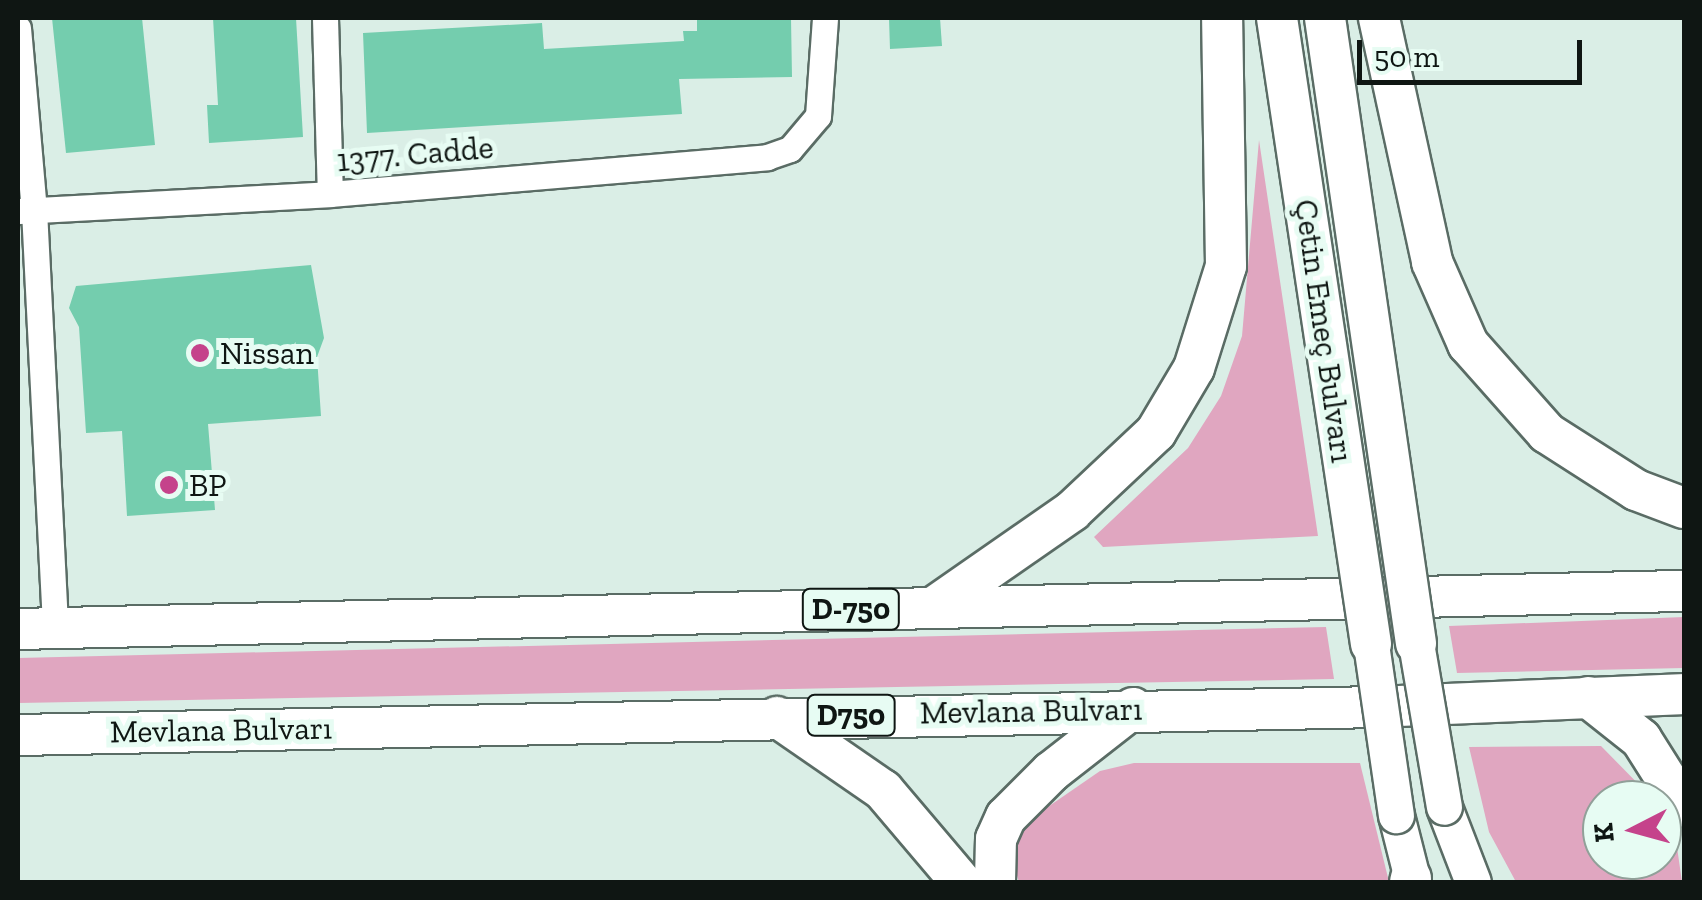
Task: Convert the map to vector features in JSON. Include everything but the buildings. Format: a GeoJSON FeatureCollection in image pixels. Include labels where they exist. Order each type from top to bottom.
{"type":"FeatureCollection","features":[{"type":"Feature","properties":{"kind":"main road"},"geometry":{"type":"LineString","coordinates":[[934,607],[1072,512],[1165,419],[1194,368],[1226,266],[1222,18]]}},
{"type":"Feature","properties":{"kind":"main road","name":"Çetin Emeç Bulvarı"},"geometry":{"type":"LineString","coordinates":[[1277,18],[1370,644]]}},
{"type":"Feature","properties":{"kind":"main road","name":"Çetin Emeç Bulvarı"},"geometry":{"type":"LineString","coordinates":[[1325,18],[1416,643]]}},
{"type":"Feature","properties":{"kind":"main road"},"geometry":{"type":"LineString","coordinates":[[1378,18],[1432,262],[1468,344],[1547,433],[1636,490],[1684,508]]}},
{"type":"Feature","properties":{"kind":"main road","name":"D-750"},"geometry":{"type":"LineString","coordinates":[[36,628],[1684,591]]}},
{"type":"Feature","properties":{"kind":"main road"},"geometry":{"type":"LineString","coordinates":[[1416,643],[1444,807],[1473,882]]}},
{"type":"Feature","properties":{"kind":"main road"},"geometry":{"type":"LineString","coordinates":[[1370,644],[1396,815],[1411,881]]}},
{"type":"Feature","properties":{"kind":"main road","name":"Mevlana Bulvarı"},"geometry":{"type":"LineString","coordinates":[[18,735],[1134,708],[1377,707],[1684,694]]}},
{"type":"Feature","properties":{"kind":"main road"},"geometry":{"type":"LineString","coordinates":[[1588,697],[1641,738],[1684,807]]}},
{"type":"Feature","properties":{"kind":"main road"},"geometry":{"type":"LineString","coordinates":[[995,882],[996,839],[1006,817],[1050,772],[1134,708]]}},
{"type":"Feature","properties":{"kind":"main road"},"geometry":{"type":"LineString","coordinates":[[777,717],[883,790],[961,882]]}},
{"type":"Feature","properties":{"kind":"street"},"geometry":{"type":"LineString","coordinates":[[324,18],[330,194]]}},
{"type":"Feature","properties":{"kind":"street","name":"1377. Cadde"},"geometry":{"type":"LineString","coordinates":[[26,210],[330,194],[739,162],[790,149],[818,116],[825,18]]}},
{"type":"Feature","properties":{"kind":"street"},"geometry":{"type":"LineString","coordinates":[[18,28],[36,628]]}},
{"type":"Feature","properties":{"kind":"shaded area"},"geometry":{"type":"Polygon","coordinates":[[[1259,140],[1318,536],[1103,547],[1094,537],[1188,448],[1221,396],[1242,336],[1259,140]]]}},
{"type":"Feature","properties":{"kind":"shaded area"},"geometry":{"type":"Polygon","coordinates":[[[1684,617],[1684,668],[1457,673],[1449,626],[1684,617]]]}},
{"type":"Feature","properties":{"kind":"shaded area"},"geometry":{"type":"Polygon","coordinates":[[[1326,627],[1334,679],[18,703],[18,658],[1326,627]]]}},
{"type":"Feature","properties":{"kind":"shaded area"},"geometry":{"type":"Polygon","coordinates":[[[1601,746],[1634,780],[1582,780],[1582,880],[1682,882],[1516,882],[1489,832],[1469,747],[1601,746]]]}},
{"type":"Feature","properties":{"kind":"shaded area"},"geometry":{"type":"Polygon","coordinates":[[[1134,763],[1360,763],[1389,882],[1019,882],[1012,859],[1026,822],[1100,771],[1134,763]]]}},
{"type":"Feature","properties":{"kind":"place","name":"Nissan"},"geometry":{"type":"Point","coordinates":[200,353]}},
{"type":"Feature","properties":{"kind":"place","name":"BP"},"geometry":{"type":"Point","coordinates":[169,485]}}]}
